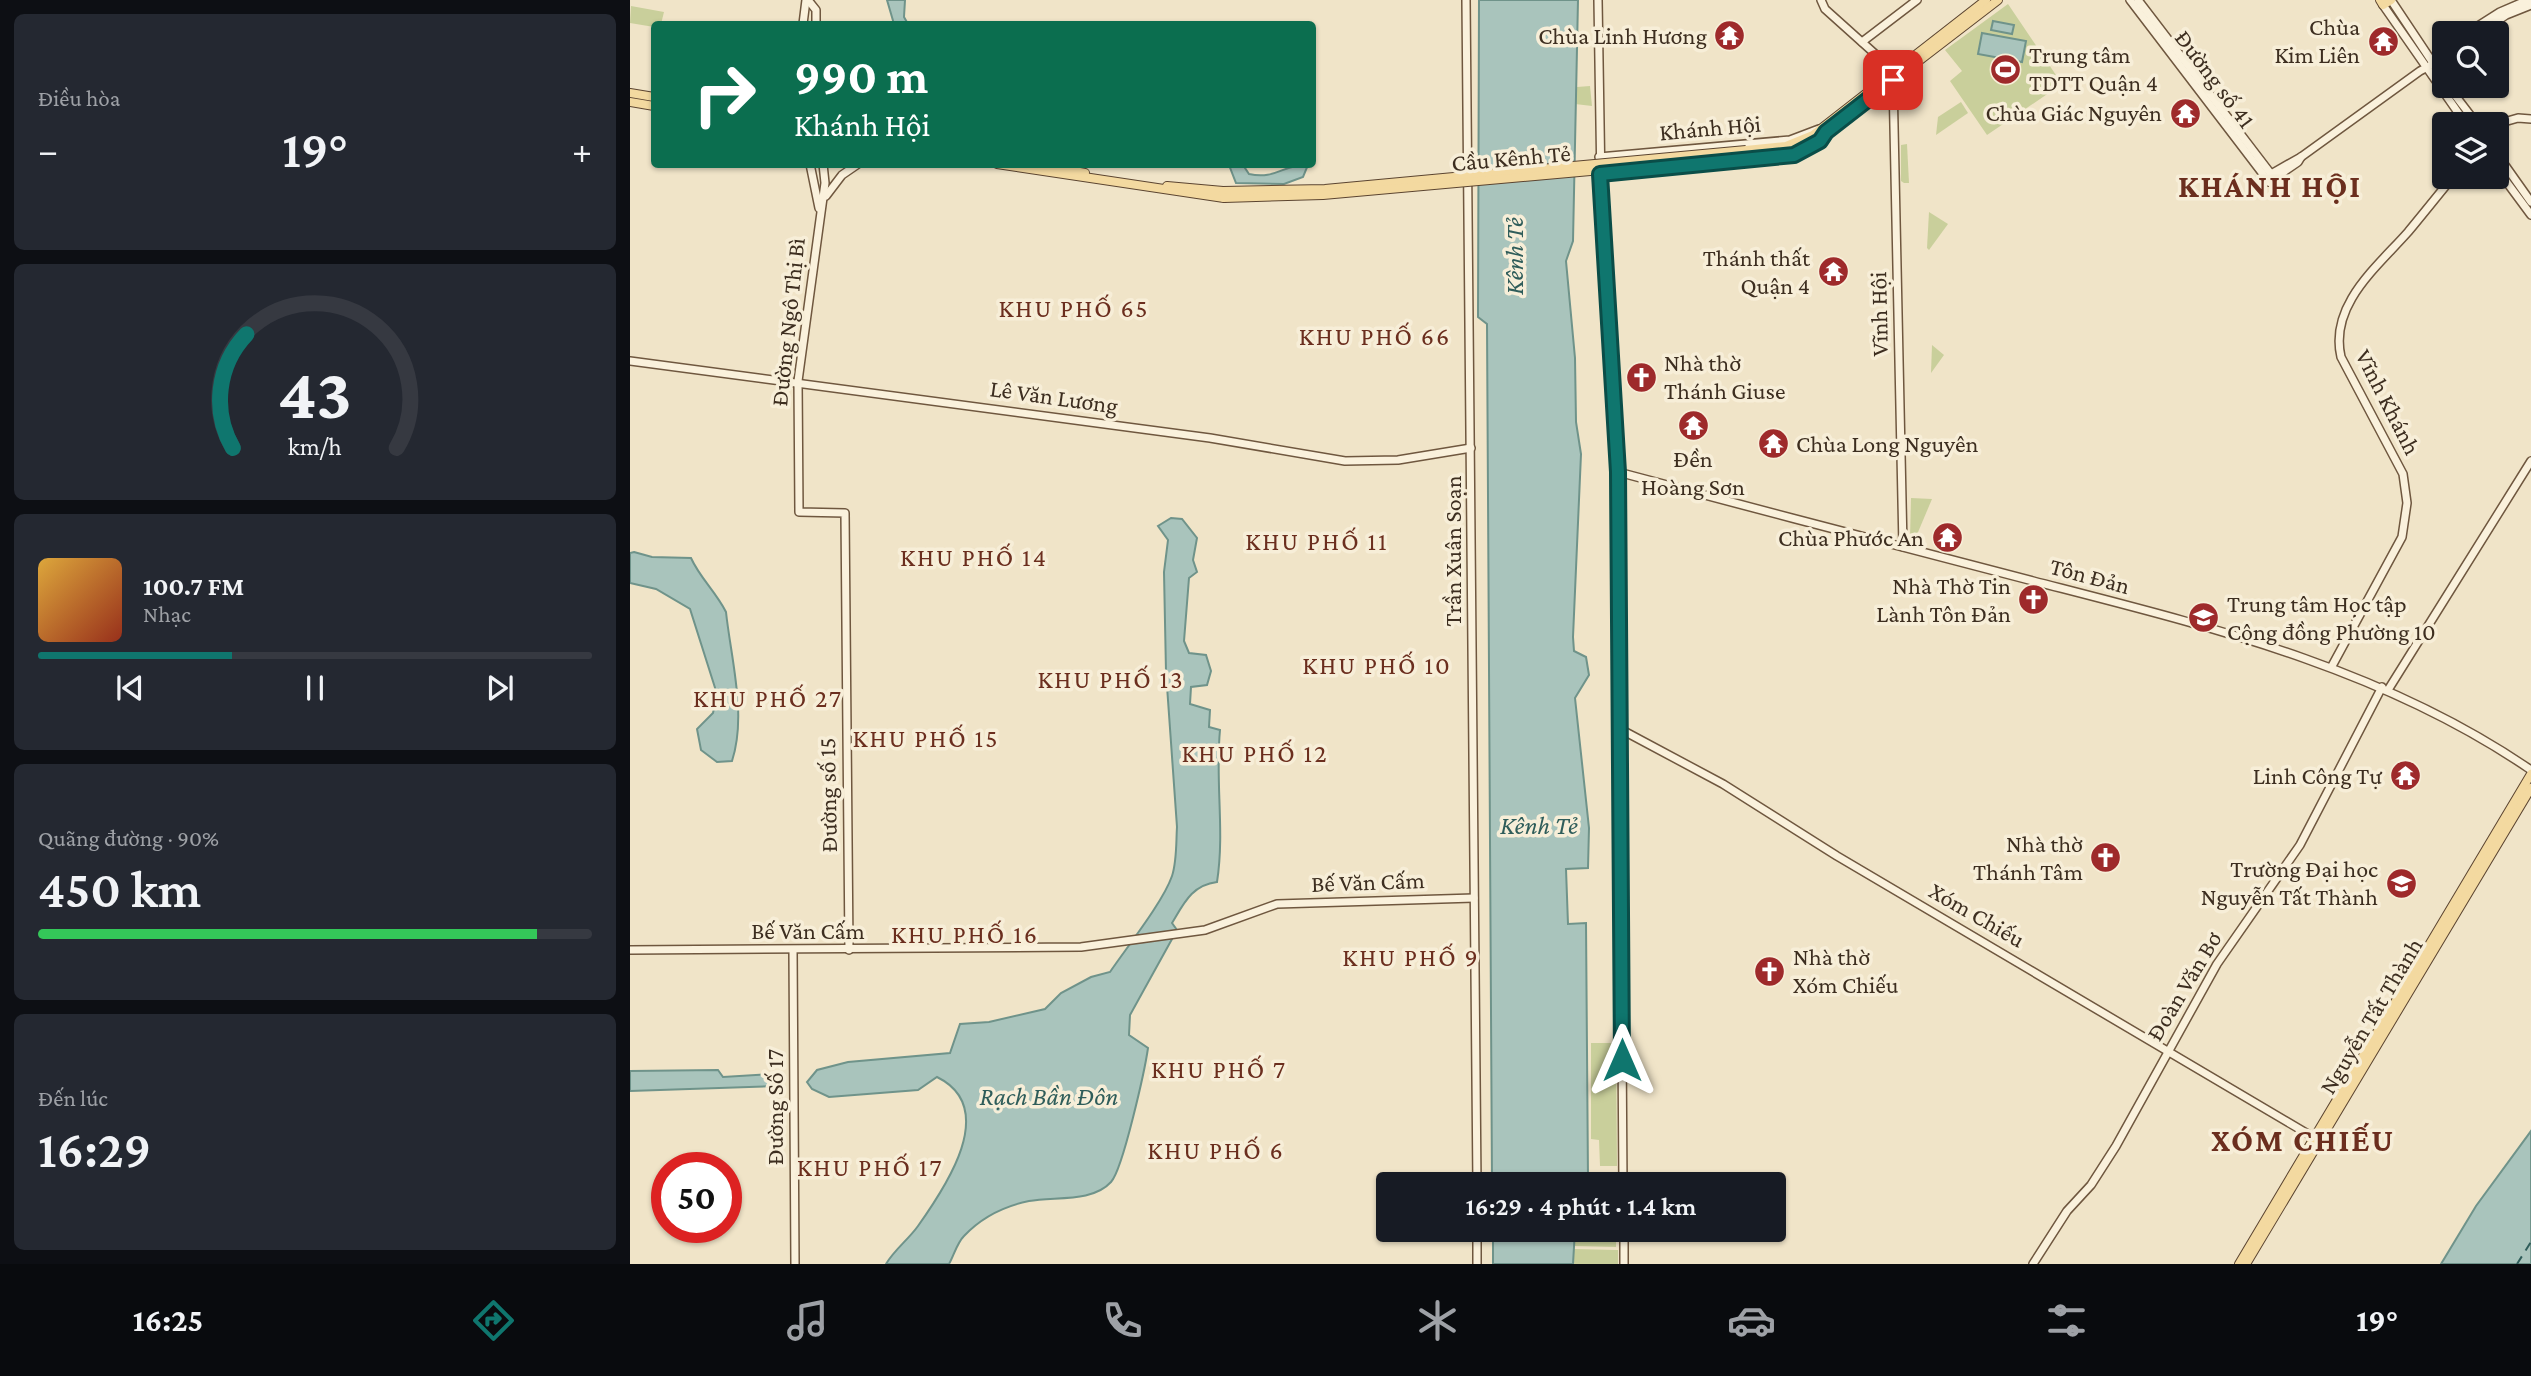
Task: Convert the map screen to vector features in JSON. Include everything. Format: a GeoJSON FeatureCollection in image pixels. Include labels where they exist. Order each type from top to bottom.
{"type":"FeatureCollection","features":[{"type":"Feature","properties":{"kind":"main road","name":"Khánh Hội"},"geometry":{"type":"LineString","coordinates":[[1824,130],[1892,70],[1986,0]]}},
{"type":"Feature","properties":{"kind":"main road","name":"Khánh Hội"},"geometry":{"type":"LineString","coordinates":[[1800,145],[1893,80],[1998,0]]}},
{"type":"Feature","properties":{"kind":"main road"},"geometry":{"type":"LineString","coordinates":[[630,93],[651,96]]}},
{"type":"Feature","properties":{"kind":"main road"},"geometry":{"type":"LineString","coordinates":[[630,102],[651,106]]}},
{"type":"Feature","properties":{"kind":"main road","name":"Cầu Kênh Tẻ"},"geometry":{"type":"LineString","coordinates":[[1224,194],[1325,189],[1800,145]]}},
{"type":"Feature","properties":{"kind":"main road"},"geometry":{"type":"LineString","coordinates":[[1027,168],[1224,194]]}},
{"type":"Feature","properties":{"kind":"main road"},"geometry":{"type":"LineString","coordinates":[[1060,168],[1224,194]]}},
{"type":"Feature","properties":{"kind":"main road","name":"Nguyễn Tất Thành"},"geometry":{"type":"LineString","coordinates":[[2316,1139],[2531,772]]}},
{"type":"Feature","properties":{"kind":"main road","name":"Nguyễn Tất Thành"},"geometry":{"type":"LineString","coordinates":[[2246,1264],[2442,921],[2452,911],[2531,788]]}},
{"type":"Feature","properties":{"kind":"main road"},"geometry":{"type":"LineString","coordinates":[[2239,1264],[2316,1139]]}},
{"type":"Feature","properties":{"kind":"street"},"geometry":{"type":"LineString","coordinates":[[804,21],[807,0]]}},
{"type":"Feature","properties":{"kind":"street"},"geometry":{"type":"LineString","coordinates":[[807,0],[816,10],[816,21]]}},
{"type":"Feature","properties":{"kind":"street","name":"Trần Xuân Soạn"},"geometry":{"type":"LineString","coordinates":[[1466,0],[1477,1172]]}},
{"type":"Feature","properties":{"kind":"street"},"geometry":{"type":"LineString","coordinates":[[1598,0],[1599,157],[1618,472],[1623,1172]]}},
{"type":"Feature","properties":{"kind":"street"},"geometry":{"type":"LineString","coordinates":[[1821,0],[1825,9],[1892,70]]}},
{"type":"Feature","properties":{"kind":"street"},"geometry":{"type":"LineString","coordinates":[[1862,42],[1917,0]]}},
{"type":"Feature","properties":{"kind":"street","name":"Đường số 41"},"geometry":{"type":"LineString","coordinates":[[2130,0],[2270,178]]}},
{"type":"Feature","properties":{"kind":"street","name":"Đường số 41"},"geometry":{"type":"LineString","coordinates":[[2138,0],[2270,178]]}},
{"type":"Feature","properties":{"kind":"street"},"geometry":{"type":"LineString","coordinates":[[2486,21],[2528,0]]}},
{"type":"Feature","properties":{"kind":"street"},"geometry":{"type":"LineString","coordinates":[[2386,1],[2458,112]]}},
{"type":"Feature","properties":{"kind":"street"},"geometry":{"type":"LineString","coordinates":[[2497,21],[2531,5]]}},
{"type":"Feature","properties":{"kind":"street"},"geometry":{"type":"LineString","coordinates":[[2270,178],[2298,163],[2301,157],[2432,62]]}},
{"type":"Feature","properties":{"kind":"street"},"geometry":{"type":"LineString","coordinates":[[2429,65],[2432,68]]}},
{"type":"Feature","properties":{"kind":"street","name":"Vĩnh Hội"},"geometry":{"type":"LineString","coordinates":[[1893,80],[1903,547]]}},
{"type":"Feature","properties":{"kind":"street"},"geometry":{"type":"LineString","coordinates":[[2457,98],[2468,112]]}},
{"type":"Feature","properties":{"kind":"street"},"geometry":{"type":"LineString","coordinates":[[2509,121],[2531,119]]}},
{"type":"Feature","properties":{"kind":"street","name":"Khánh Hội"},"geometry":{"type":"LineString","coordinates":[[1599,157],[1790,140],[1824,130]]}},
{"type":"Feature","properties":{"kind":"street","name":"Khánh Hội"},"geometry":{"type":"LineString","coordinates":[[1600,174],[1794,155],[1820,141],[1824,130]]}},
{"type":"Feature","properties":{"kind":"street"},"geometry":{"type":"LineString","coordinates":[[1646,154],[1647,170]]}},
{"type":"Feature","properties":{"kind":"street","name":"Đường Ngô Thị Bì"},"geometry":{"type":"LineString","coordinates":[[809,168],[818,219]]}},
{"type":"Feature","properties":{"kind":"street","name":"Đường Ngô Thị Bì"},"geometry":{"type":"LineString","coordinates":[[823,168],[825,183],[798,381],[799,512],[845,513]]}},
{"type":"Feature","properties":{"kind":"street"},"geometry":{"type":"LineString","coordinates":[[822,203],[842,175],[853,168]]}},
{"type":"Feature","properties":{"kind":"street"},"geometry":{"type":"LineString","coordinates":[[2509,170],[2531,202]]}},
{"type":"Feature","properties":{"kind":"street"},"geometry":{"type":"LineString","coordinates":[[2509,185],[2531,215]]}},
{"type":"Feature","properties":{"kind":"street","name":"Vĩnh Khánh"},"geometry":{"type":"LineString","coordinates":[[2332,666],[2402,537],[2407,503],[2403,474],[2341,357],[2338,342],[2341,322],[2362,282],[2443,189]]}},
{"type":"Feature","properties":{"kind":"street","name":"Lê Văn Lương"},"geometry":{"type":"LineString","coordinates":[[630,360],[1210,438],[1345,461],[1398,460],[1471,448]]}},
{"type":"Feature","properties":{"kind":"street","name":"Đoàn Văn Bơ"},"geometry":{"type":"LineString","coordinates":[[2033,1264],[2067,1211],[2091,1185],[2116,1146],[2217,964],[2300,845],[2385,688],[2531,461]]}},
{"type":"Feature","properties":{"kind":"street","name":"Tôn Đản"},"geometry":{"type":"LineString","coordinates":[[1618,472],[2167,617],[2332,666],[2385,688],[2531,772]]}},
{"type":"Feature","properties":{"kind":"street","name":"Đường số 15"},"geometry":{"type":"LineString","coordinates":[[845,513],[849,950]]}},
{"type":"Feature","properties":{"kind":"street","name":"Xóm Chiếu"},"geometry":{"type":"LineString","coordinates":[[1620,729],[1723,784],[1837,856],[2316,1139]]}},
{"type":"Feature","properties":{"kind":"street","name":"Bế Văn Cấm"},"geometry":{"type":"LineString","coordinates":[[630,950],[1047,948],[1113,944],[1205,930],[1277,904],[1474,898]]}},
{"type":"Feature","properties":{"kind":"street","name":"Đường Số 17"},"geometry":{"type":"LineString","coordinates":[[793,950],[794,1264]]}},
{"type":"Feature","properties":{"kind":"street"},"geometry":{"type":"LineString","coordinates":[[1477,1242],[1477,1264]]}},
{"type":"Feature","properties":{"kind":"street"},"geometry":{"type":"LineString","coordinates":[[1624,1242],[1624,1264]]}},
{"type":"Feature","properties":{"kind":"green space","name":"Trung tâm TDTT Quận 4"},"geometry":{"type":"Polygon","coordinates":[[[2008,4],[2062,84],[1987,135],[1950,81],[1962,71],[1945,50],[2008,4]]]}},
{"type":"Feature","properties":{"kind":"green space"},"geometry":{"type":"Polygon","coordinates":[[[631,6],[664,12],[662,21],[651,21],[651,26],[630,23],[631,6]]]}},
{"type":"Feature","properties":{"kind":"green space"},"geometry":{"type":"Polygon","coordinates":[[[1590,86],[1592,106],[1575,104],[1577,87],[1590,86]]]}},
{"type":"Feature","properties":{"kind":"green space"},"geometry":{"type":"Polygon","coordinates":[[[1961,102],[1968,113],[1936,135],[1938,117],[1961,102]]]}},
{"type":"Feature","properties":{"kind":"green space"},"geometry":{"type":"Polygon","coordinates":[[[1907,144],[1909,183],[1904,183],[1901,181],[1901,145],[1907,144]]]}},
{"type":"Feature","properties":{"kind":"green space"},"geometry":{"type":"Polygon","coordinates":[[[1929,212],[1948,224],[1929,250],[1927,248],[1929,212]]]}},
{"type":"Feature","properties":{"kind":"green space"},"geometry":{"type":"Polygon","coordinates":[[[1932,345],[1944,355],[1931,373],[1932,345]]]}},
{"type":"Feature","properties":{"kind":"green space"},"geometry":{"type":"Polygon","coordinates":[[[1911,498],[1932,499],[1913,544],[1910,539],[1911,498]]]}},
{"type":"Feature","properties":{"kind":"green space"},"geometry":{"type":"Polygon","coordinates":[[[1591,1043],[1616,1043],[1617,1166],[1600,1166],[1599,1140],[1591,1139],[1591,1043]]]}},
{"type":"Feature","properties":{"kind":"green space"},"geometry":{"type":"Polygon","coordinates":[[[1575,1242],[1616,1242],[1616,1247],[1575,1246],[1575,1242]]]}},
{"type":"Feature","properties":{"kind":"green space"},"geometry":{"type":"Polygon","coordinates":[[[1573,1249],[1618,1250],[1618,1264],[1573,1264],[1573,1249]]]}},
{"type":"Feature","properties":{"kind":"water"},"geometry":{"type":"Polygon","coordinates":[[[887,0],[905,0],[906,21],[893,21],[887,0]]]}},
{"type":"Feature","properties":{"kind":"water","name":"Kênh Tẻ"},"geometry":{"type":"Polygon","coordinates":[[[1479,0],[1578,0],[1573,241],[1566,261],[1575,358],[1576,422],[1581,454],[1573,637],[1574,651],[1586,657],[1589,675],[1575,698],[1589,828],[1588,868],[1566,869],[1568,924],[1586,923],[1588,1172],[1492,1172],[1487,324],[1478,317],[1479,0]]]}},
{"type":"Feature","properties":{"kind":"water"},"geometry":{"type":"Polygon","coordinates":[[[1993,21],[2014,25],[2012,34],[1991,30],[1993,21]]]}},
{"type":"Feature","properties":{"kind":"water"},"geometry":{"type":"Polygon","coordinates":[[[1982,33],[2026,41],[2022,62],[1978,54],[1982,33]]]}},
{"type":"Feature","properties":{"kind":"water"},"geometry":{"type":"Polygon","coordinates":[[[1230,168],[1245,168],[1249,174],[1266,175],[1289,168],[1307,168],[1303,177],[1284,184],[1236,183],[1230,168]]]}},
{"type":"Feature","properties":{"kind":"water","name":"Rạch Bần Đôn"},"geometry":{"type":"Polygon","coordinates":[[[1171,518],[1182,519],[1197,538],[1193,560],[1197,572],[1189,578],[1184,641],[1189,653],[1206,655],[1211,671],[1207,685],[1191,687],[1190,704],[1210,710],[1209,727],[1220,730],[1219,863],[1217,882],[1195,891],[1172,923],[1177,930],[1130,1015],[1129,1035],[1148,1048],[1133,1118],[1116,1173],[1111,1182],[1094,1193],[1072,1198],[1029,1201],[994,1214],[964,1236],[949,1264],[886,1264],[918,1226],[952,1170],[966,1128],[964,1108],[955,1091],[937,1077],[918,1090],[829,1097],[812,1089],[807,1082],[817,1070],[848,1062],[950,1053],[960,1024],[989,1022],[1045,1009],[1061,993],[1091,977],[1110,972],[1153,911],[1172,876],[1177,827],[1166,672],[1164,572],[1168,540],[1158,526],[1171,518]]]}},
{"type":"Feature","properties":{"kind":"water"},"geometry":{"type":"Polygon","coordinates":[[[630,553],[652,557],[691,558],[726,612],[738,706],[732,761],[717,762],[701,750],[697,729],[713,713],[717,694],[690,609],[656,589],[630,583],[630,553]]]}},
{"type":"Feature","properties":{"kind":"water"},"geometry":{"type":"Polygon","coordinates":[[[718,1070],[723,1077],[774,1074],[777,1086],[630,1091],[630,1071],[718,1070]]]}},
{"type":"Feature","properties":{"kind":"water"},"geometry":{"type":"Polygon","coordinates":[[[2531,1131],[2531,1264],[2441,1264],[2476,1206],[2531,1131]]]}},
{"type":"Feature","properties":{"kind":"water"},"geometry":{"type":"Polygon","coordinates":[[[1493,1242],[1574,1242],[1573,1264],[1493,1264],[1493,1242]]]}},
{"type":"Feature","properties":{"kind":"ferry route"},"geometry":{"type":"LineString","coordinates":[[2517,1264],[2531,1242]]}},
{"type":"Feature","properties":{"kind":"place","name":"Chùa Linh Hương"},"geometry":{"type":"Point","coordinates":[1730,36]}},
{"type":"Feature","properties":{"kind":"place","name":"Chùa Kim Liên"},"geometry":{"type":"Point","coordinates":[2383,41]}},
{"type":"Feature","properties":{"kind":"place","name":"Trung tâm TDTT Quận 4"},"geometry":{"type":"Point","coordinates":[2006,69]}},
{"type":"Feature","properties":{"kind":"place","name":"Chùa Giác Nguyên"},"geometry":{"type":"Point","coordinates":[2185,113]}},
{"type":"Feature","properties":{"kind":"place","name":"Thánh thất Quận 4"},"geometry":{"type":"Point","coordinates":[1833,272]}},
{"type":"Feature","properties":{"kind":"place","name":"Nhà thờ Thánh Giuse"},"geometry":{"type":"Point","coordinates":[1641,377]}},
{"type":"Feature","properties":{"kind":"place","name":"Đền Hoàng Sơn"},"geometry":{"type":"Point","coordinates":[1693,425]}},
{"type":"Feature","properties":{"kind":"place","name":"Chùa Long Nguyên"},"geometry":{"type":"Point","coordinates":[1773,444]}},
{"type":"Feature","properties":{"kind":"place","name":"Chùa Phước An"},"geometry":{"type":"Point","coordinates":[1947,538]}},
{"type":"Feature","properties":{"kind":"place","name":"Nhà Thờ Tin Lành Tôn Đản"},"geometry":{"type":"Point","coordinates":[2034,600]}},
{"type":"Feature","properties":{"kind":"place","name":"Trung tâm Học tập Cộng đồng Phường 10"},"geometry":{"type":"Point","coordinates":[2204,618]}},
{"type":"Feature","properties":{"kind":"place","name":"Linh Công Tự"},"geometry":{"type":"Point","coordinates":[2405,776]}},
{"type":"Feature","properties":{"kind":"place","name":"Nhà thờ Thánh Tâm"},"geometry":{"type":"Point","coordinates":[2106,858]}},
{"type":"Feature","properties":{"kind":"place","name":"Trường Đại học Nguyễn Tất Thành"},"geometry":{"type":"Point","coordinates":[2401,883]}},
{"type":"Feature","properties":{"kind":"place","name":"Nhà thờ Xóm Chiếu"},"geometry":{"type":"Point","coordinates":[1770,971]}},
{"type":"Feature","properties":{"kind":"district","name":"KHÁNH HỘI"},"geometry":{"type":"Point","coordinates":[2270,186]}},
{"type":"Feature","properties":{"kind":"district","name":"KHU PHỐ 65"},"geometry":{"type":"Point","coordinates":[1074,308]}},
{"type":"Feature","properties":{"kind":"district","name":"KHU PHỐ 66"},"geometry":{"type":"Point","coordinates":[1375,336]}},
{"type":"Feature","properties":{"kind":"district","name":"KHU PHỐ 11"},"geometry":{"type":"Point","coordinates":[1317,541]}},
{"type":"Feature","properties":{"kind":"district","name":"KHU PHỐ 14"},"geometry":{"type":"Point","coordinates":[974,557]}},
{"type":"Feature","properties":{"kind":"district","name":"KHU PHỐ 10"},"geometry":{"type":"Point","coordinates":[1377,665]}},
{"type":"Feature","properties":{"kind":"district","name":"KHU PHỐ 13"},"geometry":{"type":"Point","coordinates":[1111,679]}},
{"type":"Feature","properties":{"kind":"district","name":"KHU PHỐ 27"},"geometry":{"type":"Point","coordinates":[768,698]}},
{"type":"Feature","properties":{"kind":"district","name":"KHU PHỐ 15"},"geometry":{"type":"Point","coordinates":[926,738]}},
{"type":"Feature","properties":{"kind":"district","name":"KHU PHỐ 12"},"geometry":{"type":"Point","coordinates":[1255,753]}},
{"type":"Feature","properties":{"kind":"district","name":"KHU PHỐ 16"},"geometry":{"type":"Point","coordinates":[965,934]}},
{"type":"Feature","properties":{"kind":"district","name":"KHU PHỐ 9"},"geometry":{"type":"Point","coordinates":[1411,957]}},
{"type":"Feature","properties":{"kind":"district","name":"KHU PHỐ 7"},"geometry":{"type":"Point","coordinates":[1219,1069]}},
{"type":"Feature","properties":{"kind":"district","name":"XÓM CHIẾU"},"geometry":{"type":"Point","coordinates":[2303,1140]}},
{"type":"Feature","properties":{"kind":"district","name":"KHU PHỐ 6"},"geometry":{"type":"Point","coordinates":[1216,1150]}},
{"type":"Feature","properties":{"kind":"district","name":"KHU PHỐ 17"},"geometry":{"type":"Point","coordinates":[870,1167]}},
{"type":"Feature","properties":{"kind":"route"},"geometry":{"type":"LineString","coordinates":[[1622,1060],[1618,472],[1602,246],[1600,174],[1794,155],[1820,141],[1826,132],[1893,80]]}}]}
